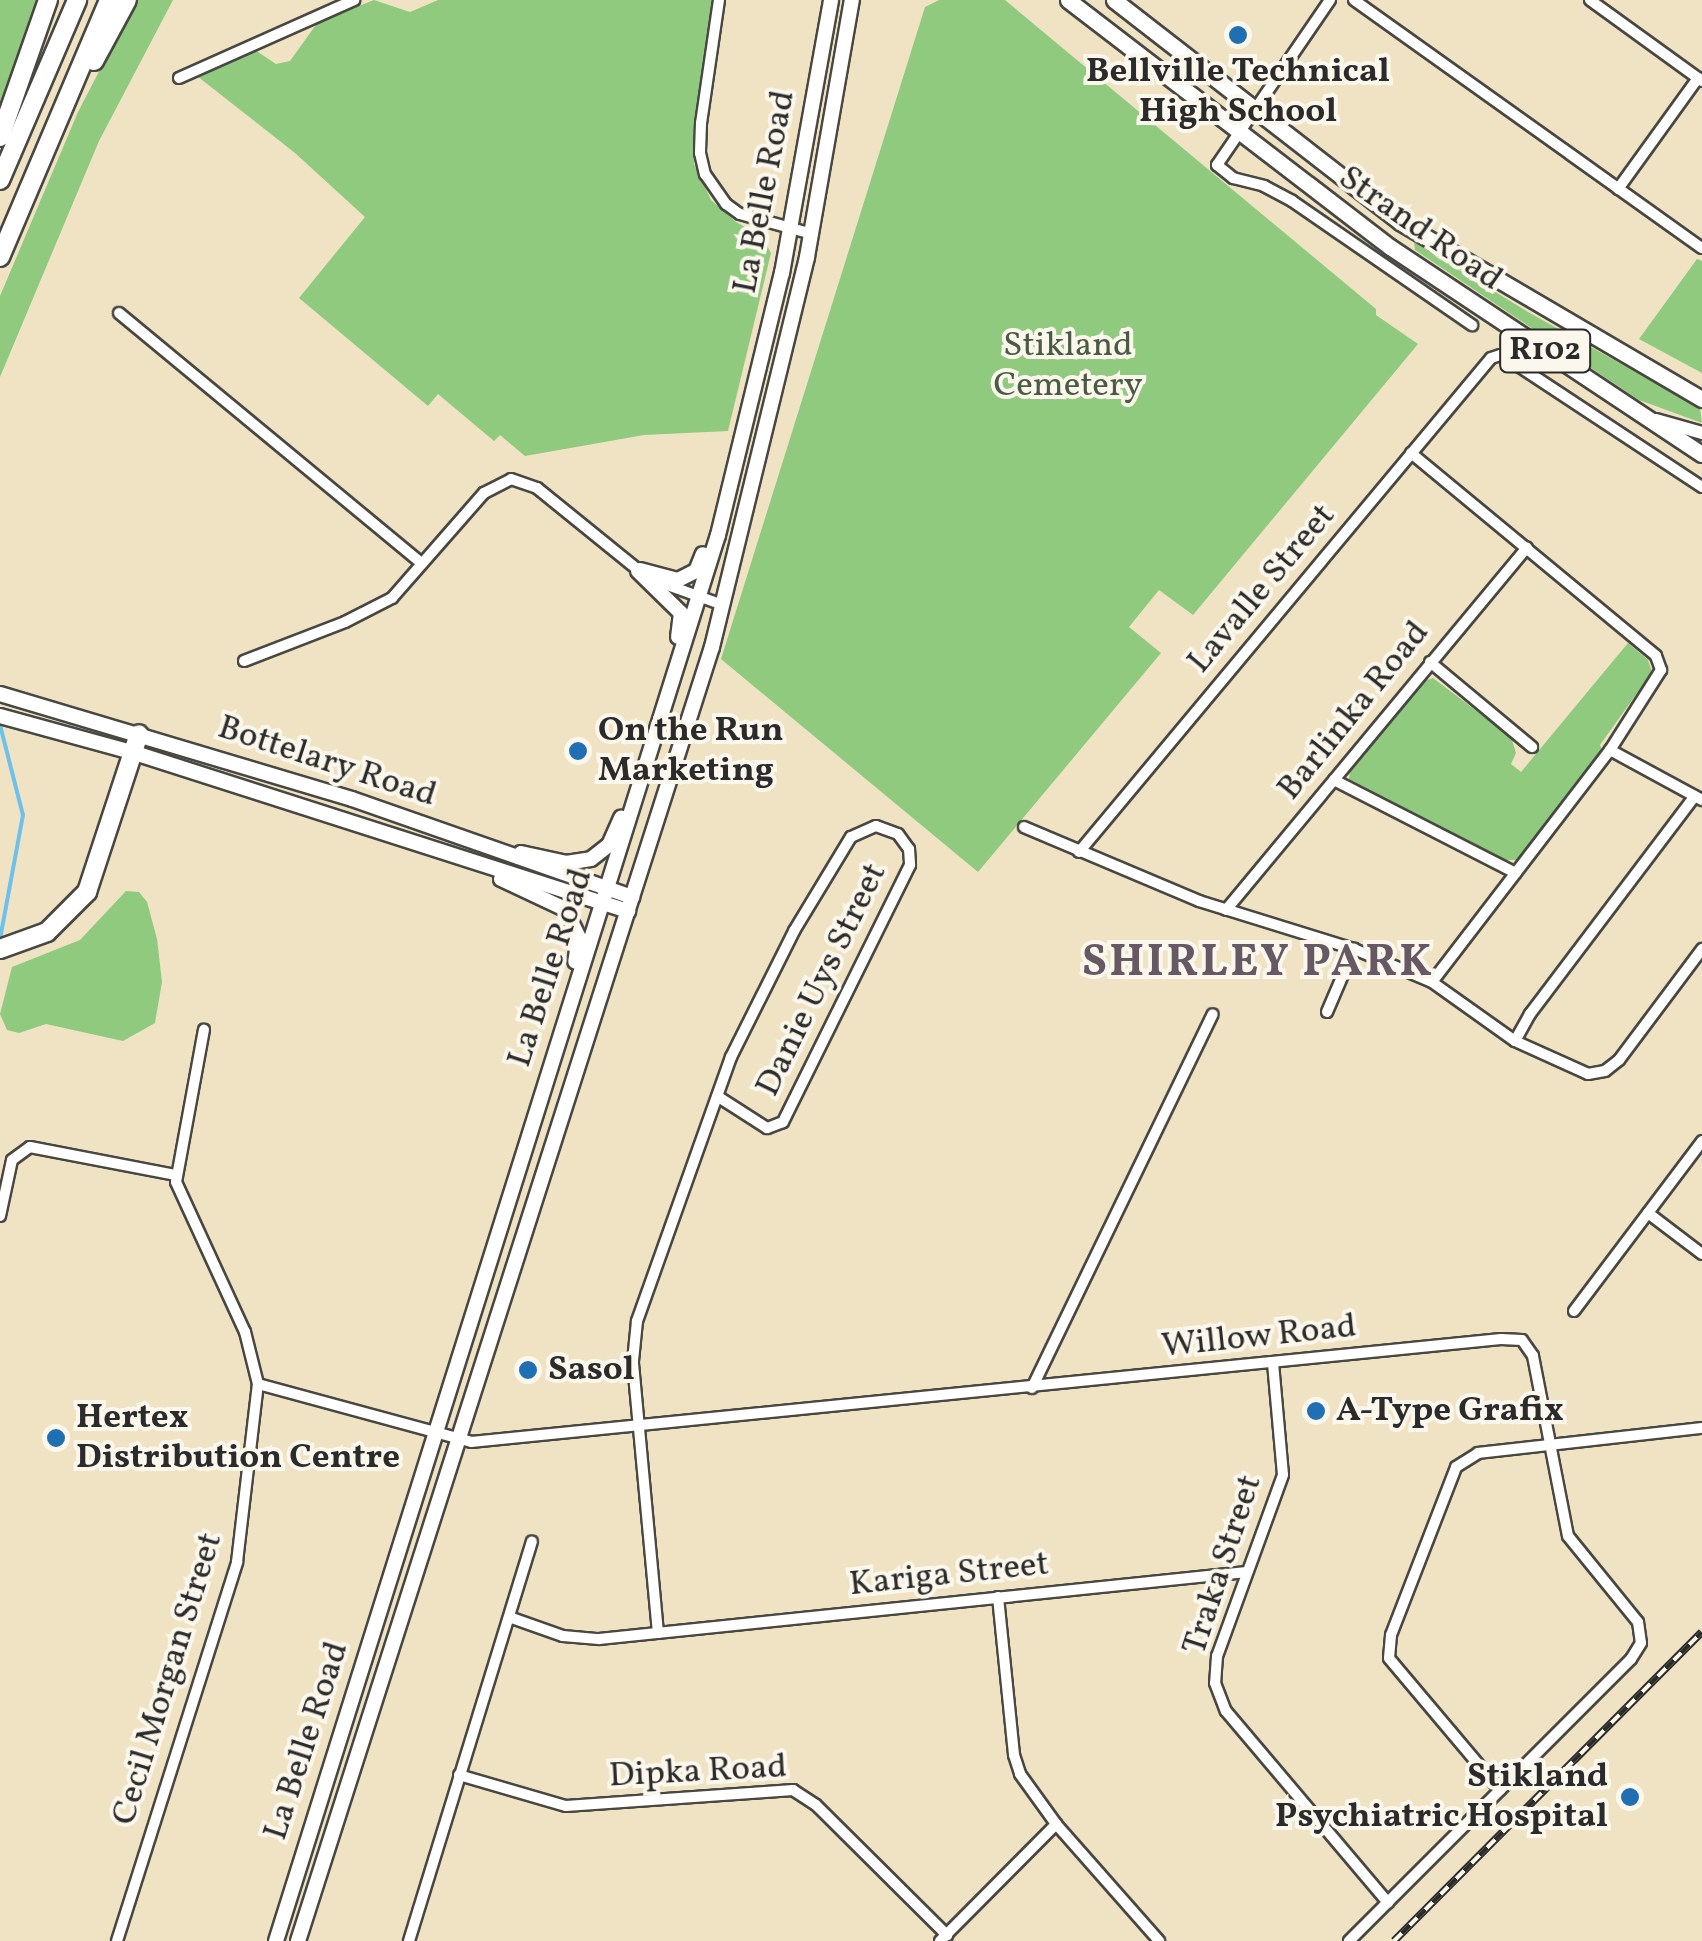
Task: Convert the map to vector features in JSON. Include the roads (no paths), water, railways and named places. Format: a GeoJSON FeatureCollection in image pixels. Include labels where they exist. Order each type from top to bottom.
{"type":"FeatureCollection","features":[{"type":"Feature","properties":{"kind":"highway"},"geometry":{"type":"LineString","coordinates":[[0,137],[48,0]]}},
{"type":"Feature","properties":{"kind":"highway"},"geometry":{"type":"LineString","coordinates":[[0,180],[76,0]]}},
{"type":"Feature","properties":{"kind":"highway"},"geometry":{"type":"LineString","coordinates":[[0,257],[109,0]]}},
{"type":"Feature","properties":{"kind":"highway"},"geometry":{"type":"LineString","coordinates":[[60,116],[127,0]]}},
{"type":"Feature","properties":{"kind":"highway"},"geometry":{"type":"LineString","coordinates":[[0,949],[47,932],[71,912],[96,874],[137,743]]}},
{"type":"Feature","properties":{"kind":"main road","name":"La Belle Road"},"geometry":{"type":"LineString","coordinates":[[276,1941],[718,534],[790,229],[830,0]]}},
{"type":"Feature","properties":{"kind":"main road","name":"La Belle Road"},"geometry":{"type":"LineString","coordinates":[[298,1941],[724,605],[812,234],[852,0]]}},
{"type":"Feature","properties":{"kind":"main road","name":"Strand Road"},"geometry":{"type":"LineString","coordinates":[[1068,0],[1238,135],[1450,289],[1702,454]]}},
{"type":"Feature","properties":{"kind":"main road","name":"Strand Road"},"geometry":{"type":"LineString","coordinates":[[1114,0],[1331,173],[1460,261],[1698,394]]}},
{"type":"Feature","properties":{"kind":"main road"},"geometry":{"type":"LineString","coordinates":[[636,570],[682,578],[696,570],[705,548],[718,534]]}},
{"type":"Feature","properties":{"kind":"main road"},"geometry":{"type":"LineString","coordinates":[[636,570],[680,613],[679,663]]}},
{"type":"Feature","properties":{"kind":"main road","name":"Bottelary Road"},"geometry":{"type":"LineString","coordinates":[[0,694],[48,706],[137,743],[470,860],[630,904]]}},
{"type":"Feature","properties":{"kind":"main road","name":"Bottelary Road"},"geometry":{"type":"LineString","coordinates":[[0,716],[137,743],[352,800],[605,896]]}},
{"type":"Feature","properties":{"kind":"main road"},"geometry":{"type":"LineString","coordinates":[[476,844],[566,862],[591,858],[609,845],[624,808],[638,792]]}},
{"type":"Feature","properties":{"kind":"main road"},"geometry":{"type":"LineString","coordinates":[[470,860],[559,904],[577,928],[579,950],[548,1051],[541,1096]]}},
{"type":"Feature","properties":{"kind":"street"},"geometry":{"type":"LineString","coordinates":[[179,78],[354,0]]}},
{"type":"Feature","properties":{"kind":"street"},"geometry":{"type":"LineString","coordinates":[[719,0],[701,123],[702,163],[713,188],[733,209],[812,234]]}},
{"type":"Feature","properties":{"kind":"street"},"geometry":{"type":"LineString","coordinates":[[1330,0],[1217,165],[1292,201],[1472,324]]}},
{"type":"Feature","properties":{"kind":"street"},"geometry":{"type":"LineString","coordinates":[[1354,0],[1702,248]]}},
{"type":"Feature","properties":{"kind":"street"},"geometry":{"type":"LineString","coordinates":[[1590,0],[1700,79],[1618,188]]}},
{"type":"Feature","properties":{"kind":"street"},"geometry":{"type":"LineString","coordinates":[[119,313],[422,564]]}},
{"type":"Feature","properties":{"kind":"street","name":"Lavalle Street"},"geometry":{"type":"LineString","coordinates":[[1079,852],[1486,361],[1503,356],[1702,487]]}},
{"type":"Feature","properties":{"kind":"street"},"geometry":{"type":"LineString","coordinates":[[1648,418],[1702,433]]}},
{"type":"Feature","properties":{"kind":"street"},"geometry":{"type":"LineString","coordinates":[[1411,453],[1656,656],[1661,665],[1658,679],[1610,750],[1432,982]]}},
{"type":"Feature","properties":{"kind":"street"},"geometry":{"type":"LineString","coordinates":[[244,661],[378,607],[404,589],[484,494],[511,479],[537,488],[636,570],[660,584],[724,605]]}},
{"type":"Feature","properties":{"kind":"street","name":"Barlinka Road"},"geometry":{"type":"LineString","coordinates":[[1226,910],[1526,548]]}},
{"type":"Feature","properties":{"kind":"street"},"geometry":{"type":"LineString","coordinates":[[1430,662],[1532,747]]}},
{"type":"Feature","properties":{"kind":"street"},"geometry":{"type":"LineString","coordinates":[[1515,1041],[1530,1014],[1698,798],[1610,750]]}},
{"type":"Feature","properties":{"kind":"street"},"geometry":{"type":"LineString","coordinates":[[1334,780],[1516,873]]}},
{"type":"Feature","properties":{"kind":"street","name":"Danie Uys Street"},"geometry":{"type":"LineString","coordinates":[[638,1425],[633,1361],[636,1321],[717,1096],[738,1041],[851,837],[867,827],[898,834],[909,848],[910,865],[783,1122],[767,1128],[717,1096]]}},
{"type":"Feature","properties":{"kind":"street"},"geometry":{"type":"LineString","coordinates":[[1024,827],[1226,910],[1354,949],[1432,982],[1515,1041],[1581,1072],[1604,1071],[1619,1060],[1702,949]]}},
{"type":"Feature","properties":{"kind":"street"},"geometry":{"type":"LineString","coordinates":[[1327,1012],[1354,949]]}},
{"type":"Feature","properties":{"kind":"street"},"geometry":{"type":"LineString","coordinates":[[1032,1388],[1213,1014]]}},
{"type":"Feature","properties":{"kind":"street"},"geometry":{"type":"LineString","coordinates":[[0,1216],[12,1160],[30,1147],[176,1176],[204,1030]]}},
{"type":"Feature","properties":{"kind":"street"},"geometry":{"type":"LineString","coordinates":[[1574,1311],[1702,1141]]}},
{"type":"Feature","properties":{"kind":"street","name":"Cecil Morgan Street"},"geometry":{"type":"LineString","coordinates":[[118,1941],[236,1562],[258,1384],[245,1332],[180,1196],[176,1176]]}},
{"type":"Feature","properties":{"kind":"street"},"geometry":{"type":"LineString","coordinates":[[1648,1212],[1702,1254]]}},
{"type":"Feature","properties":{"kind":"street","name":"Willow Road"},"geometry":{"type":"LineString","coordinates":[[258,1384],[455,1440],[538,1438],[1518,1339],[1533,1356],[1568,1536],[1638,1622],[1642,1638],[1631,1659],[1349,1941]]}},
{"type":"Feature","properties":{"kind":"street","name":"Traka Street"},"geometry":{"type":"LineString","coordinates":[[1273,1363],[1282,1475],[1218,1656],[1218,1694],[1226,1711],[1388,1903]]}},
{"type":"Feature","properties":{"kind":"street"},"geometry":{"type":"LineString","coordinates":[[638,1425],[658,1633]]}},
{"type":"Feature","properties":{"kind":"street"},"geometry":{"type":"LineString","coordinates":[[1500,1790],[1391,1663],[1389,1642],[1459,1462],[1478,1453],[1702,1428]]}},
{"type":"Feature","properties":{"kind":"street"},"geometry":{"type":"LineString","coordinates":[[408,1941],[532,1542]]}},
{"type":"Feature","properties":{"kind":"street","name":"Kariga Street"},"geometry":{"type":"LineString","coordinates":[[509,1617],[584,1640],[1247,1572]]}},
{"type":"Feature","properties":{"kind":"street"},"geometry":{"type":"LineString","coordinates":[[998,1597],[1014,1756],[1028,1788],[1152,1938]]}},
{"type":"Feature","properties":{"kind":"street","name":"Dipka Road"},"geometry":{"type":"LineString","coordinates":[[460,1775],[566,1806],[794,1790],[816,1805],[943,1938]]}},
{"type":"Feature","properties":{"kind":"street"},"geometry":{"type":"LineString","coordinates":[[943,1938],[1056,1824]]}},
{"type":"Feature","properties":{"kind":"waterway"},"geometry":{"type":"LineString","coordinates":[[0,725],[23,815],[0,939]]}},
{"type":"Feature","properties":{"kind":"railway"},"geometry":{"type":"LineString","coordinates":[[1394,1941],[1702,1632]]}},
{"type":"Feature","properties":{"kind":"place","name":"Bellville Technical High School"},"geometry":{"type":"Point","coordinates":[1238,35]}},
{"type":"Feature","properties":{"kind":"place","name":"On the Run Marketing"},"geometry":{"type":"Point","coordinates":[578,751]}},
{"type":"Feature","properties":{"kind":"place","name":"Sasol"},"geometry":{"type":"Point","coordinates":[528,1370]}},
{"type":"Feature","properties":{"kind":"place","name":"A-Type Grafix"},"geometry":{"type":"Point","coordinates":[1316,1411]}},
{"type":"Feature","properties":{"kind":"place","name":"Hertex Distribution Centre"},"geometry":{"type":"Point","coordinates":[56,1438]}},
{"type":"Feature","properties":{"kind":"place","name":"Stikland Psychiatric Hospital"},"geometry":{"type":"Point","coordinates":[1630,1797]}},
{"type":"Feature","properties":{"kind":"district","name":"SHIRLEY PARK"},"geometry":{"type":"Point","coordinates":[1258,964]}},
{"type":"Feature","properties":{"kind":"park label","name":"Stikland Cemetery"},"geometry":{"type":"Point","coordinates":[1068,366]}}]}
